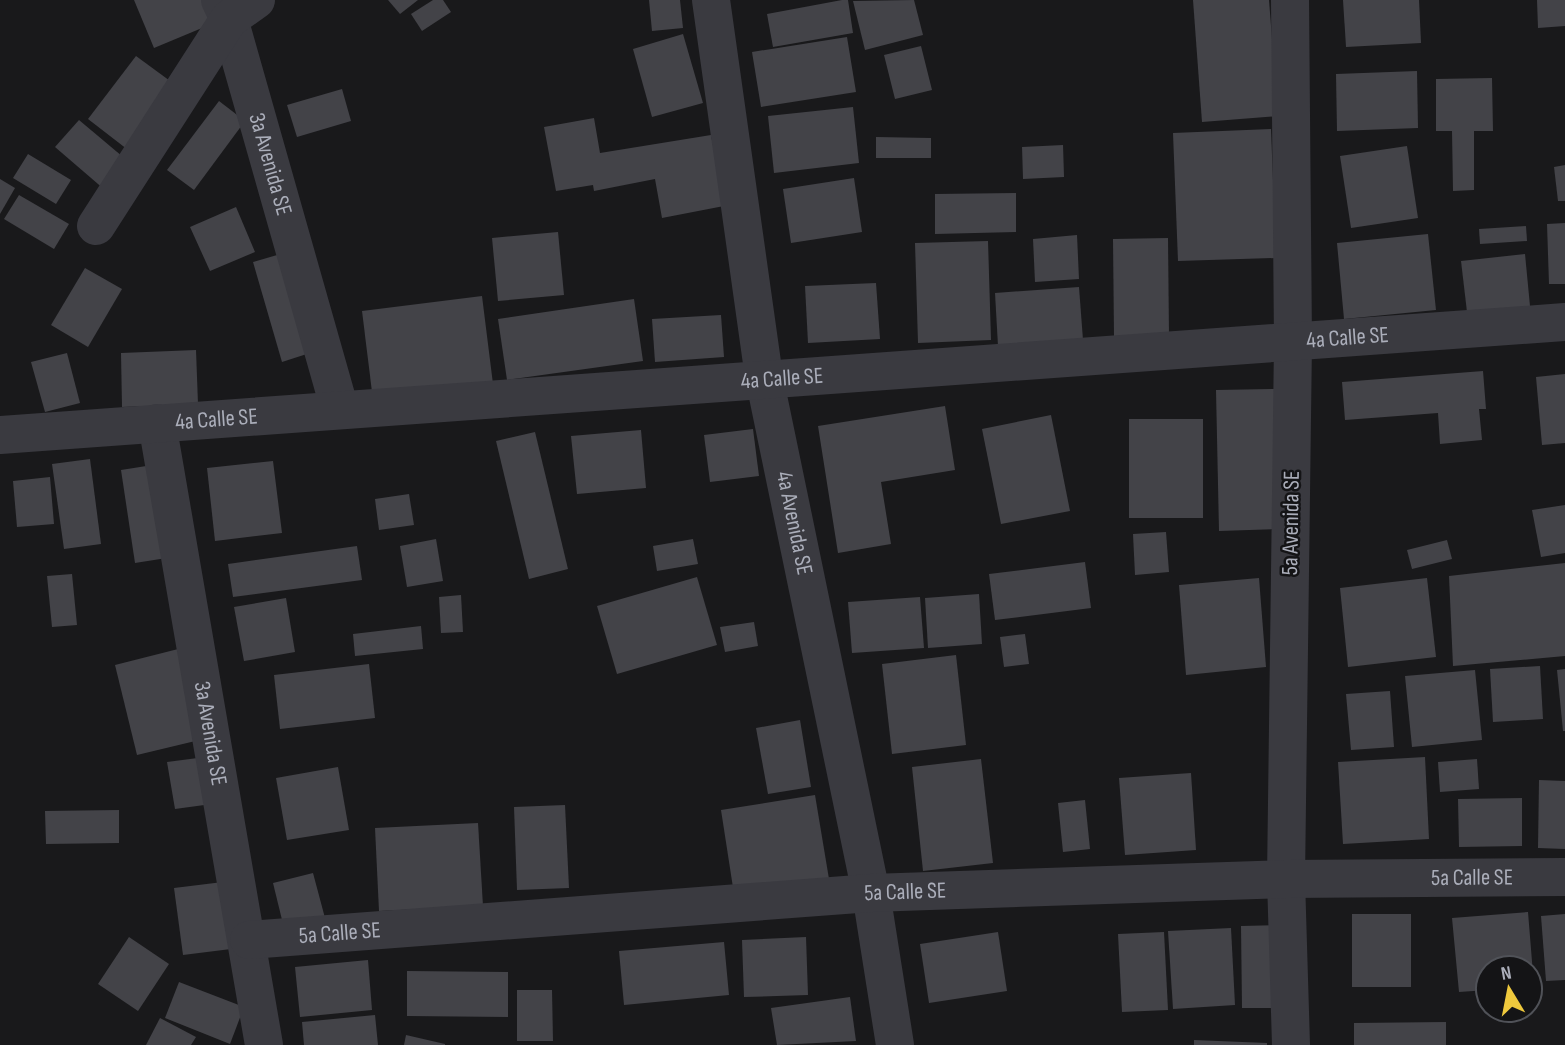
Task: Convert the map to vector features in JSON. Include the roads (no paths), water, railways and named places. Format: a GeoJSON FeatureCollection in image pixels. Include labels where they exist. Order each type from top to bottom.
{"type":"FeatureCollection","features":[{"type":"Feature","properties":{"kind":"street","name":"4a Avenida SE"},"geometry":{"type":"LineString","coordinates":[[711,0],[764,377],[871,893],[895,1045]]}},
{"type":"Feature","properties":{"kind":"street","name":"5a Avenida SE"},"geometry":{"type":"LineString","coordinates":[[1290,0],[1293,342],[1286,879],[1291,1045]]}},
{"type":"Feature","properties":{"kind":"street"},"geometry":{"type":"LineString","coordinates":[[96,226],[235,6]]}},
{"type":"Feature","properties":{"kind":"street","name":"3a Avenida SE"},"geometry":{"type":"LineString","coordinates":[[235,6],[341,410]]}},
{"type":"Feature","properties":{"kind":"street","name":"4a Calle SE"},"geometry":{"type":"LineString","coordinates":[[0,435],[764,377],[1565,321]]}},
{"type":"Feature","properties":{"kind":"street","name":"3a Avenida SE"},"geometry":{"type":"LineString","coordinates":[[157,423],[264,1045]]}},
{"type":"Feature","properties":{"kind":"street","name":"5a Calle SE"},"geometry":{"type":"LineString","coordinates":[[248,940],[871,893],[1286,879],[1565,877]]}}]}
